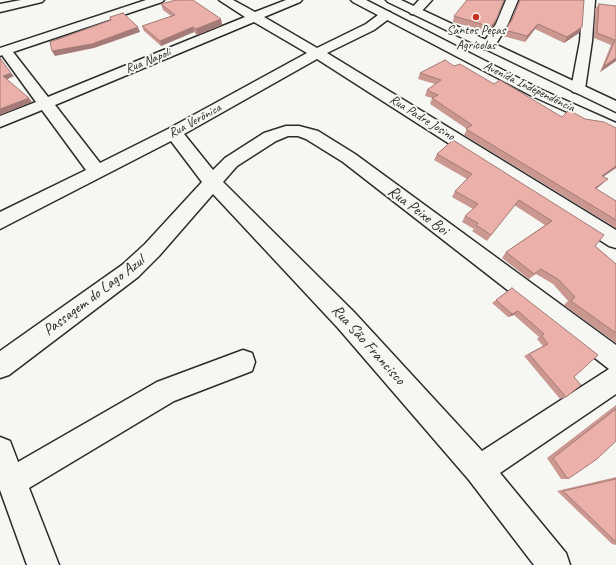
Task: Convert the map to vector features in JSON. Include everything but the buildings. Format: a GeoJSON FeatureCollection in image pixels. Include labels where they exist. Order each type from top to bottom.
{"type":"FeatureCollection","features":[{"type":"Feature","properties":{"kind":"street"},"geometry":{"type":"LineString","coordinates":[[1,6],[38,0]]}},
{"type":"Feature","properties":{"kind":"street"},"geometry":{"type":"LineString","coordinates":[[97,172],[45,103],[2,51],[158,0]]}},
{"type":"Feature","properties":{"kind":"street","name":"Rua Padre Josino"},"geometry":{"type":"LineString","coordinates":[[225,0],[317,53],[616,240]]}},
{"type":"Feature","properties":{"kind":"street","name":"Rua Napoli"},"geometry":{"type":"LineString","coordinates":[[0,122],[296,0]]}},
{"type":"Feature","properties":{"kind":"street","name":"Avenida Independência"},"geometry":{"type":"LineString","coordinates":[[357,0],[535,92],[616,128]]}},
{"type":"Feature","properties":{"kind":"street","name":"Avenida Independência"},"geometry":{"type":"LineString","coordinates":[[392,0],[616,107]]}},
{"type":"Feature","properties":{"kind":"street"},"geometry":{"type":"LineString","coordinates":[[415,11],[426,0]]}},
{"type":"Feature","properties":{"kind":"street"},"geometry":{"type":"LineString","coordinates":[[488,46],[502,24],[512,0]]}},
{"type":"Feature","properties":{"kind":"street"},"geometry":{"type":"LineString","coordinates":[[578,89],[586,42],[589,2],[603,5]]}},
{"type":"Feature","properties":{"kind":"street","name":"Rua Verônica"},"geometry":{"type":"LineString","coordinates":[[0,221],[174,133],[317,53],[370,27],[386,15]]}},
{"type":"Feature","properties":{"kind":"street","name":"Rua Peixe Boi"},"geometry":{"type":"LineString","coordinates":[[213,183],[231,162],[270,136],[286,131],[299,131],[312,135],[349,158],[616,360]]}},
{"type":"Feature","properties":{"kind":"street","name":"Rua São Francisco"},"geometry":{"type":"LineString","coordinates":[[174,133],[213,183],[346,320],[479,470],[554,565]]}},
{"type":"Feature","properties":{"kind":"street","name":"Passagem do Lago Azul"},"geometry":{"type":"LineString","coordinates":[[0,366],[130,272],[213,183]]}},
{"type":"Feature","properties":{"kind":"street"},"geometry":{"type":"LineString","coordinates":[[12,482],[166,391],[243,362]]}},
{"type":"Feature","properties":{"kind":"street"},"geometry":{"type":"LineString","coordinates":[[479,470],[616,378]]}},
{"type":"Feature","properties":{"kind":"street"},"geometry":{"type":"LineString","coordinates":[[0,451],[43,565]]}},
{"type":"Feature","properties":{"kind":"place","name":"Santos Peças Agrícolas"},"geometry":{"type":"Point","coordinates":[476,17]}}]}
